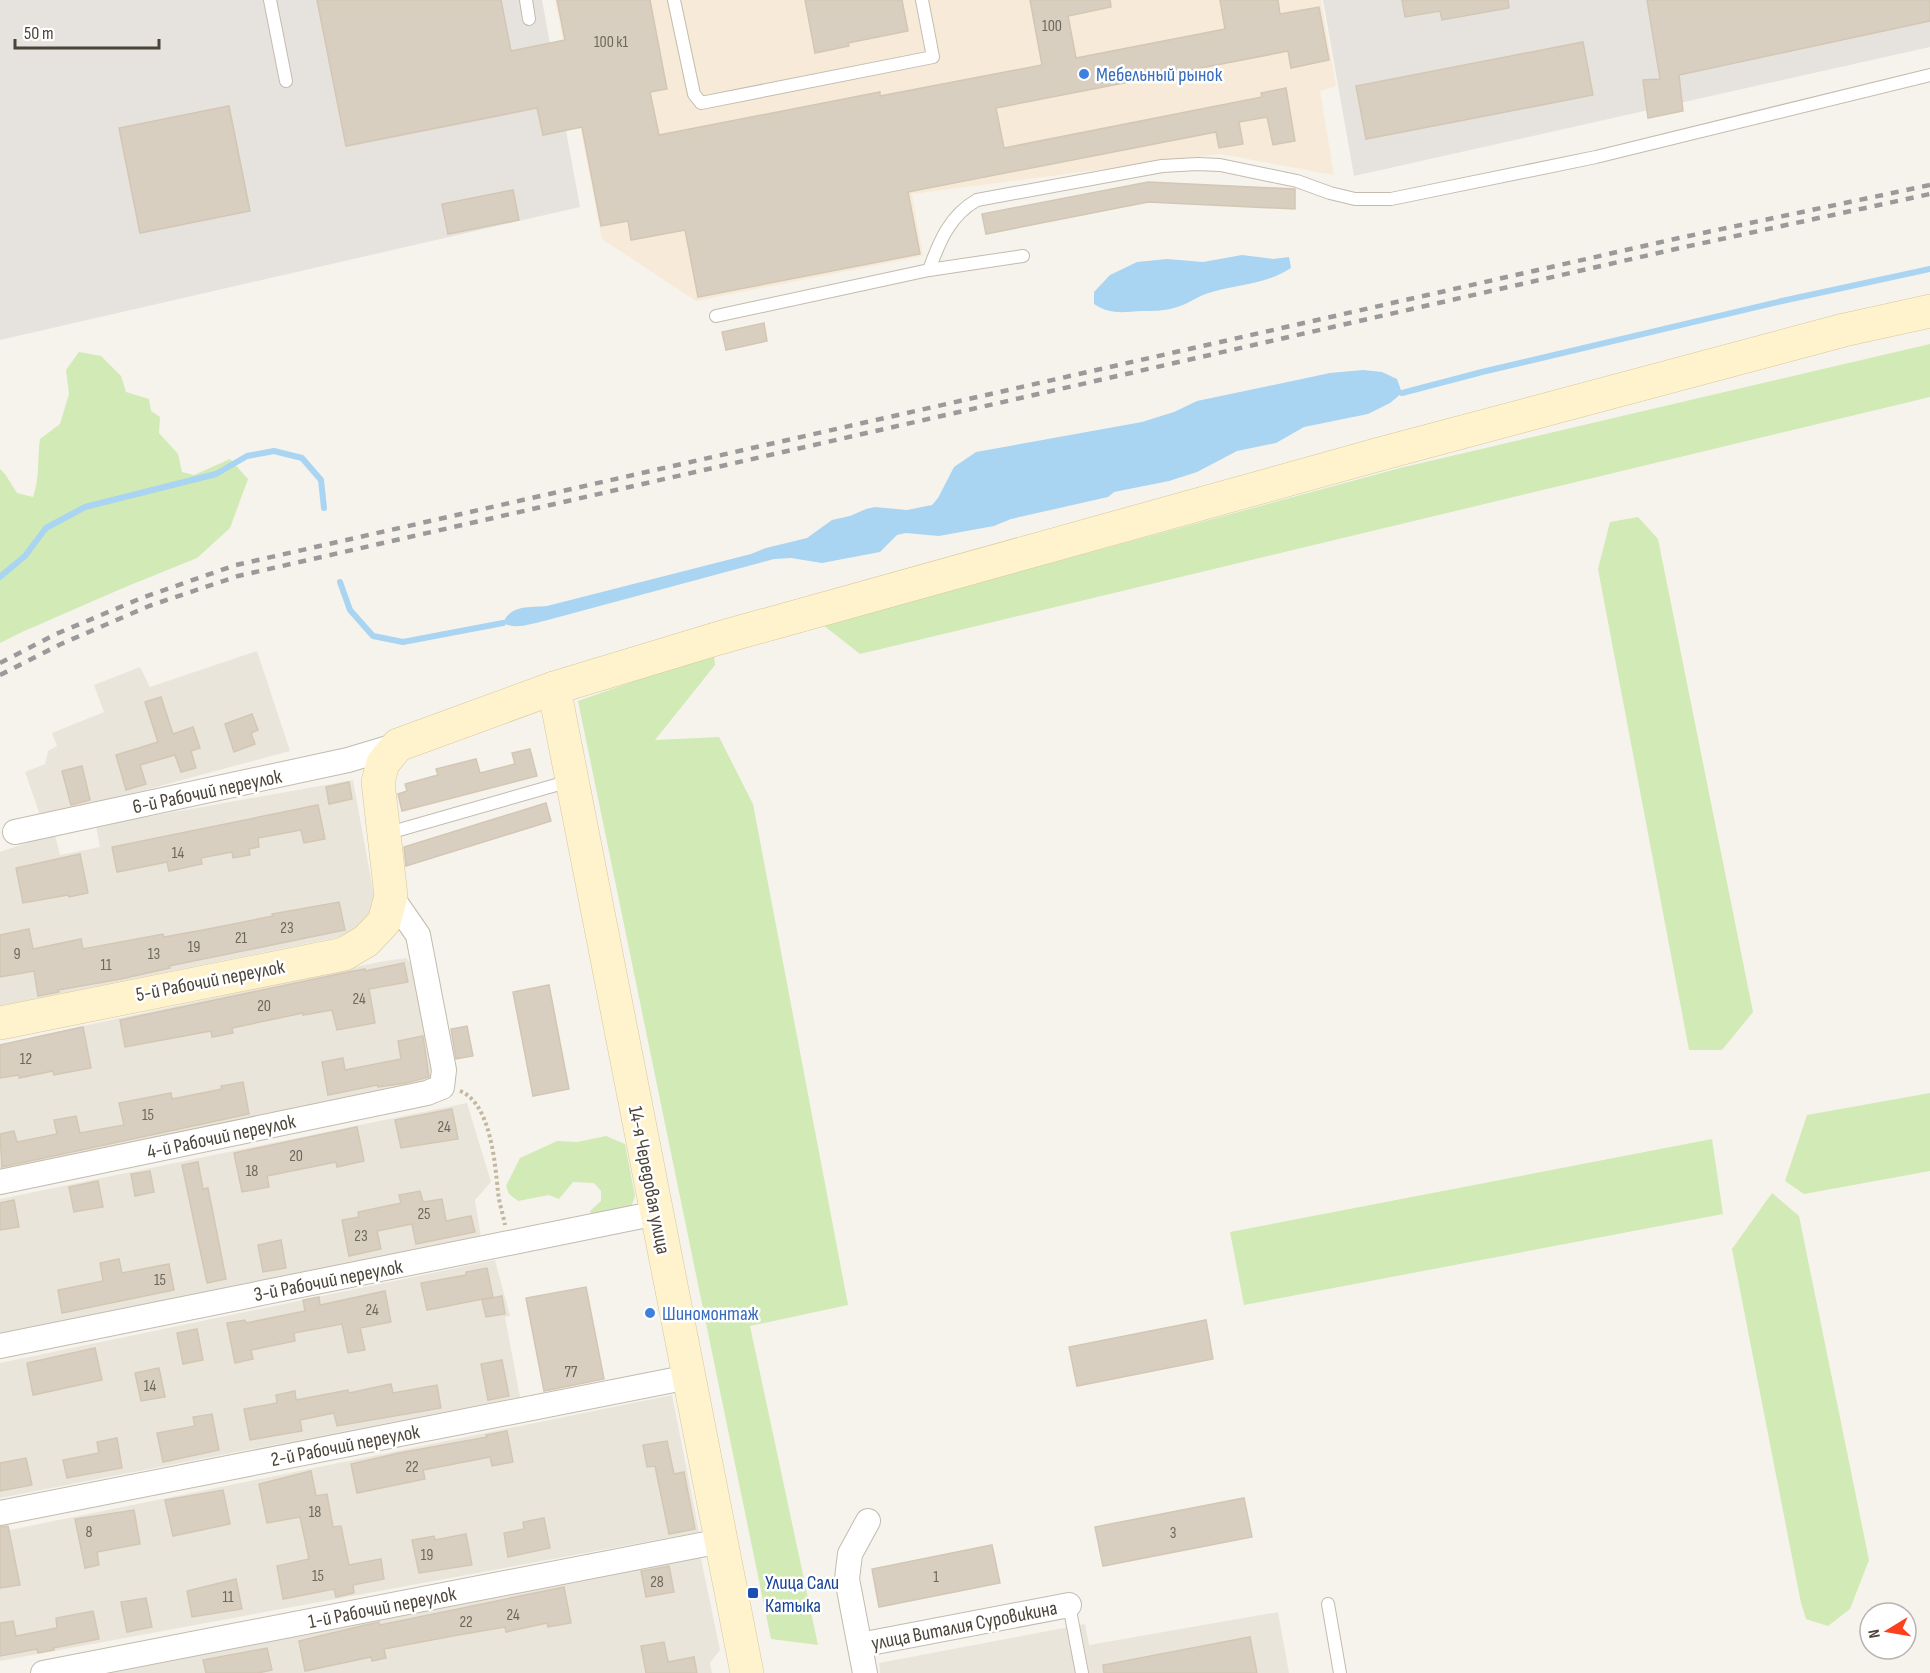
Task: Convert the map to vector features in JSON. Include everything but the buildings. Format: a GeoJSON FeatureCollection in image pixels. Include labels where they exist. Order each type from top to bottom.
{"type":"FeatureCollection","features":[{"type":"Feature","properties":{"kind":"main road"},"geometry":{"type":"LineString","coordinates":[[392,896],[378,782],[383,764],[398,745],[554,688],[730,635],[1380,454],[1844,330],[1930,311]]}},
{"type":"Feature","properties":{"kind":"main road","name":"14-я Чередовая улица"},"geometry":{"type":"LineString","coordinates":[[554,688],[747,1673]]}},
{"type":"Feature","properties":{"kind":"main road","name":"5-й Рабочий переулок"},"geometry":{"type":"LineString","coordinates":[[0,1023],[344,954],[366,941],[384,922],[392,896]]}},
{"type":"Feature","properties":{"kind":"street","name":"6-й Рабочий переулок"},"geometry":{"type":"LineString","coordinates":[[15,832],[348,760],[398,745]]}},
{"type":"Feature","properties":{"kind":"street"},"geometry":{"type":"LineString","coordinates":[[392,896],[418,935],[444,1070],[442,1087]]}},
{"type":"Feature","properties":{"kind":"street","name":"4-й Рабочий переулок"},"geometry":{"type":"LineString","coordinates":[[0,1182],[426,1093],[442,1087]]}},
{"type":"Feature","properties":{"kind":"street","name":"3-й Рабочий переулок"},"geometry":{"type":"LineString","coordinates":[[0,1346],[657,1213]]}},
{"type":"Feature","properties":{"kind":"street","name":"2-й Рабочий переулок"},"geometry":{"type":"LineString","coordinates":[[0,1513],[689,1377]]}},
{"type":"Feature","properties":{"kind":"street"},"geometry":{"type":"LineString","coordinates":[[865,1673],[847,1579],[850,1554],[868,1521]]}},
{"type":"Feature","properties":{"kind":"street","name":"1-й Рабочий переулок"},"geometry":{"type":"LineString","coordinates":[[42,1673],[721,1541]]}},
{"type":"Feature","properties":{"kind":"street","name":"улица Виталия Суровикина"},"geometry":{"type":"LineString","coordinates":[[860,1645],[1069,1605]]}},
{"type":"Feature","properties":{"kind":"lane"},"geometry":{"type":"LineString","coordinates":[[270,0],[286,81]]}},
{"type":"Feature","properties":{"kind":"lane"},"geometry":{"type":"LineString","coordinates":[[526,0],[529,19]]}},
{"type":"Feature","properties":{"kind":"lane"},"geometry":{"type":"LineString","coordinates":[[674,0],[694,94],[701,103],[933,57],[922,0]]}},
{"type":"Feature","properties":{"kind":"lane"},"geometry":{"type":"LineString","coordinates":[[929,270],[939,241],[963,207],[977,200],[1162,166],[1198,164],[1220,165],[1297,181],[1355,199],[1391,199],[1596,157],[1930,75]]}},
{"type":"Feature","properties":{"kind":"lane"},"geometry":{"type":"LineString","coordinates":[[716,316],[929,270],[1023,256]]}},
{"type":"Feature","properties":{"kind":"lane"},"geometry":{"type":"LineString","coordinates":[[384,835],[572,781]]}},
{"type":"Feature","properties":{"kind":"lane"},"geometry":{"type":"LineString","coordinates":[[1328,1604],[1340,1673]]}},
{"type":"Feature","properties":{"kind":"lane"},"geometry":{"type":"LineString","coordinates":[[1069,1605],[1082,1673]]}},
{"type":"Feature","properties":{"kind":"path"},"geometry":{"type":"LineString","coordinates":[[442,1087],[464,1093],[479,1108],[490,1138],[498,1196],[509,1243]]}},
{"type":"Feature","properties":{"kind":"shaded area"},"geometry":{"type":"Polygon","coordinates":[[[0,0],[542,0],[580,207],[0,340],[0,0]]]}},
{"type":"Feature","properties":{"kind":"shaded area"},"geometry":{"type":"Polygon","coordinates":[[[555,0],[1321,0],[1336,86],[1320,91],[1334,175],[1220,154],[912,194],[923,256],[696,301],[602,239],[555,0]]]}},
{"type":"Feature","properties":{"kind":"shaded area"},"geometry":{"type":"Polygon","coordinates":[[[1323,0],[1930,0],[1930,47],[1354,176],[1323,0]]]}},
{"type":"Feature","properties":{"kind":"shaded area"},"geometry":{"type":"Polygon","coordinates":[[[257,651],[290,751],[41,818],[25,772],[45,764],[48,751],[57,746],[52,733],[104,712],[94,685],[140,667],[150,687],[257,651]]]}},
{"type":"Feature","properties":{"kind":"shaded area"},"geometry":{"type":"Polygon","coordinates":[[[353,780],[376,907],[353,934],[0,1006],[0,852],[55,835],[60,855],[100,847],[96,826],[353,780]]]}},
{"type":"Feature","properties":{"kind":"shaded area"},"geometry":{"type":"Polygon","coordinates":[[[406,958],[410,963],[423,1017],[435,1082],[0,1173],[0,1044],[406,958]]]}},
{"type":"Feature","properties":{"kind":"shaded area"},"geometry":{"type":"Polygon","coordinates":[[[467,1103],[491,1182],[475,1200],[481,1237],[0,1333],[0,1199],[467,1103]]]}},
{"type":"Feature","properties":{"kind":"shaded area"},"geometry":{"type":"Polygon","coordinates":[[[495,1260],[510,1316],[505,1317],[520,1397],[0,1498],[0,1363],[495,1260]]]}},
{"type":"Feature","properties":{"kind":"shaded area"},"geometry":{"type":"Polygon","coordinates":[[[672,1395],[699,1532],[0,1661],[0,1532],[672,1395]]]}},
{"type":"Feature","properties":{"kind":"shaded area"},"geometry":{"type":"Polygon","coordinates":[[[700,1554],[720,1650],[710,1663],[712,1673],[111,1673],[700,1554]]]}},
{"type":"Feature","properties":{"kind":"shaded area"},"geometry":{"type":"Polygon","coordinates":[[[1278,1612],[1289,1673],[880,1673],[879,1663],[1085,1624],[1089,1645],[1278,1612]]]}},
{"type":"Feature","properties":{"kind":"green space"},"geometry":{"type":"Polygon","coordinates":[[[1930,344],[1930,397],[860,654],[823,625],[1400,468],[1930,344]]]}},
{"type":"Feature","properties":{"kind":"green space"},"geometry":{"type":"Polygon","coordinates":[[[79,352],[101,356],[121,376],[126,392],[149,399],[151,411],[160,417],[159,433],[178,454],[182,472],[194,475],[230,459],[248,479],[230,528],[197,558],[0,643],[0,469],[17,493],[33,497],[38,475],[40,439],[60,424],[69,394],[66,370],[79,352]]]}},
{"type":"Feature","properties":{"kind":"green space"},"geometry":{"type":"Polygon","coordinates":[[[1638,517],[1658,539],[1753,1012],[1722,1050],[1689,1050],[1598,569],[1610,522],[1638,517]]]}},
{"type":"Feature","properties":{"kind":"green space"},"geometry":{"type":"Polygon","coordinates":[[[714,653],[715,665],[655,740],[719,737],[753,804],[848,1305],[750,1326],[818,1645],[771,1639],[578,701],[714,653]]]}},
{"type":"Feature","properties":{"kind":"green space"},"geometry":{"type":"Polygon","coordinates":[[[1930,1093],[1930,1171],[1804,1194],[1785,1181],[1807,1115],[1930,1093]]]}},
{"type":"Feature","properties":{"kind":"green space"},"geometry":{"type":"Polygon","coordinates":[[[606,1136],[625,1144],[635,1196],[631,1207],[593,1219],[590,1211],[601,1201],[601,1191],[594,1183],[573,1182],[559,1199],[549,1195],[518,1201],[509,1194],[506,1186],[520,1158],[557,1141],[577,1142],[606,1136]]]}},
{"type":"Feature","properties":{"kind":"green space"},"geometry":{"type":"Polygon","coordinates":[[[1712,1139],[1723,1214],[1244,1305],[1230,1232],[1712,1139]]]}},
{"type":"Feature","properties":{"kind":"green space"},"geometry":{"type":"Polygon","coordinates":[[[1772,1193],[1799,1216],[1869,1560],[1850,1609],[1828,1626],[1806,1619],[1801,1603],[1732,1249],[1772,1193]]]}},
{"type":"Feature","properties":{"kind":"water"},"geometry":{"type":"Polygon","coordinates":[[[1242,255],[1273,259],[1289,257],[1291,268],[1252,283],[1207,293],[1179,307],[1166,310],[1117,312],[1100,308],[1094,304],[1094,292],[1110,275],[1137,262],[1167,259],[1203,262],[1242,255]]]}},
{"type":"Feature","properties":{"kind":"water"},"geometry":{"type":"Polygon","coordinates":[[[1363,370],[1382,372],[1397,379],[1402,393],[1390,403],[1368,414],[1304,427],[1276,443],[1237,451],[1197,472],[1169,481],[1114,492],[1108,497],[1011,519],[994,526],[939,536],[906,533],[897,535],[880,552],[822,563],[791,558],[774,559],[528,625],[513,626],[503,623],[511,613],[522,608],[547,606],[807,538],[832,520],[866,509],[875,507],[907,510],[932,505],[954,467],[976,452],[1142,422],[1174,412],[1197,401],[1330,373],[1363,370]]]}},
{"type":"Feature","properties":{"kind":"waterway"},"geometry":{"type":"LineString","coordinates":[[1402,393],[1782,301],[1930,269]]}},
{"type":"Feature","properties":{"kind":"waterway"},"geometry":{"type":"LineString","coordinates":[[0,577],[25,556],[46,528],[85,507],[216,474],[247,456],[274,451],[302,458],[321,480],[324,508]]}},
{"type":"Feature","properties":{"kind":"waterway"},"geometry":{"type":"LineString","coordinates":[[340,582],[350,610],[373,636],[403,642],[503,623]]}},
{"type":"Feature","properties":{"kind":"railway"},"geometry":{"type":"LineString","coordinates":[[0,663],[56,634],[144,597],[236,565],[1679,238],[1930,185]]}},
{"type":"Feature","properties":{"kind":"railway"},"geometry":{"type":"LineString","coordinates":[[0,675],[61,644],[149,606],[238,576],[1680,248],[1930,194]]}},
{"type":"Feature","properties":{"kind":"place","name":"Мебельный рынок"},"geometry":{"type":"Point","coordinates":[1084,74]}},
{"type":"Feature","properties":{"kind":"place","name":"Шиномонтаж"},"geometry":{"type":"Point","coordinates":[650,1313]}},
{"type":"Feature","properties":{"kind":"place","name":"Улица Сали Катыка"},"geometry":{"type":"Point","coordinates":[753,1593]}}]}
